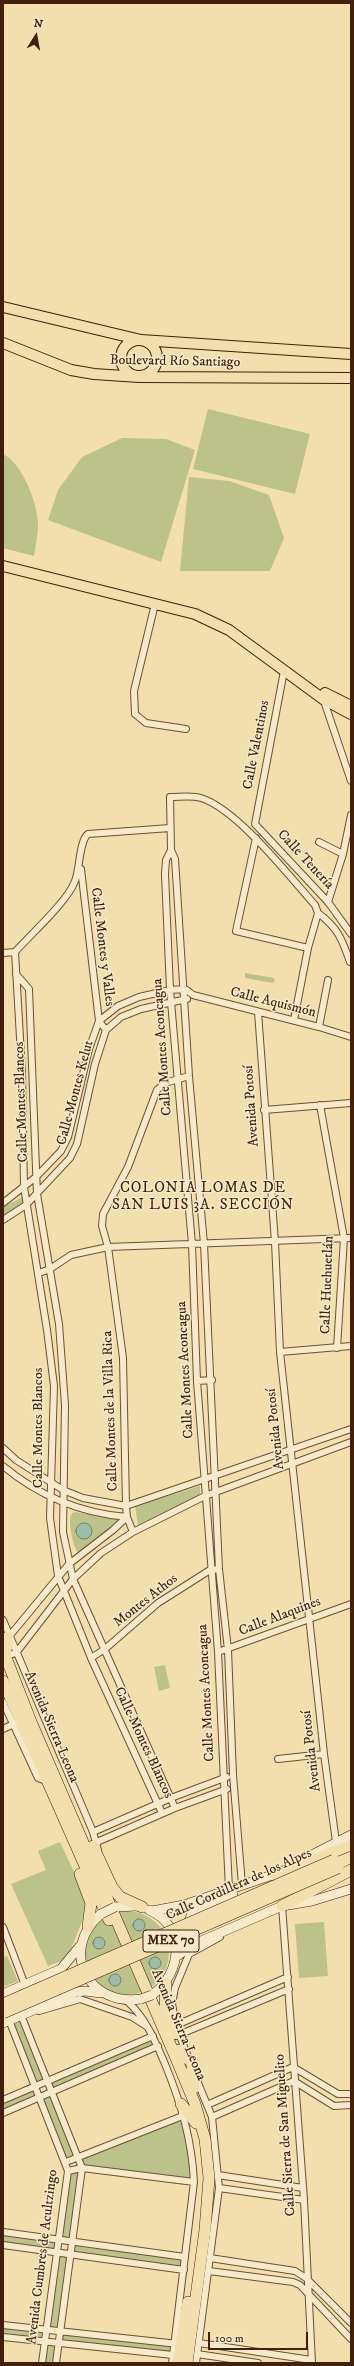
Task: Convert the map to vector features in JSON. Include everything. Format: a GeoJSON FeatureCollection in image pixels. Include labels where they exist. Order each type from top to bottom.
{"type":"FeatureCollection","features":[{"type":"Feature","properties":{"kind":"highway"},"geometry":{"type":"LineString","coordinates":[[4,1684],[7,1648]]}},
{"type":"Feature","properties":{"kind":"highway","name":"Avenida Sierra Leona"},"geometry":{"type":"LineString","coordinates":[[7,1648],[21,1723],[195,2104],[205,2139],[209,2178],[205,2230],[187,2363]]}},
{"type":"Feature","properties":{"kind":"highway","name":"Avenida Sierra Leona"},"geometry":{"type":"LineString","coordinates":[[4,1684],[171,2058],[196,2123],[200,2142],[203,2177],[198,2229],[176,2359]]}},
{"type":"Feature","properties":{"kind":"highway"},"geometry":{"type":"LineString","coordinates":[[21,1723],[45,1738],[112,1887],[120,1897],[146,1909]]}},
{"type":"Feature","properties":{"kind":"highway"},"geometry":{"type":"LineString","coordinates":[[55,1801],[54,1818],[91,1903],[88,1927]]}},
{"type":"Feature","properties":{"kind":"highway"},"geometry":{"type":"LineString","coordinates":[[275,1875],[351,1844]]}},
{"type":"Feature","properties":{"kind":"highway","name":"MEX 70"},"geometry":{"type":"LineString","coordinates":[[336,1864],[351,1851]]}},
{"type":"Feature","properties":{"kind":"highway","name":"MEX 70"},"geometry":{"type":"LineString","coordinates":[[336,1864],[351,1863]]}},
{"type":"Feature","properties":{"kind":"highway","name":"Calle Cordillera de los Alpes"},"geometry":{"type":"LineString","coordinates":[[3,2004],[336,1864]]}},
{"type":"Feature","properties":{"kind":"highway","name":"Calle Cordillera de los Alpes"},"geometry":{"type":"LineString","coordinates":[[5,2018],[336,1864]]}},
{"type":"Feature","properties":{"kind":"highway"},"geometry":{"type":"LineString","coordinates":[[282,1906],[351,1870]]}},
{"type":"Feature","properties":{"kind":"highway"},"geometry":{"type":"LineString","coordinates":[[166,1983],[165,2010],[175,2031],[179,2050],[194,2088],[209,2139],[213,2178],[205,2230]]}},
{"type":"Feature","properties":{"kind":"highway"},"geometry":{"type":"LineString","coordinates":[[179,2050],[191,2064],[194,2088]]}},
{"type":"Feature","properties":{"kind":"highway"},"geometry":{"type":"LineString","coordinates":[[181,2104],[196,2123]]}},
{"type":"Feature","properties":{"kind":"main road","name":"Boulevard Río Santiago"},"geometry":{"type":"LineString","coordinates":[[3,307],[141,340],[351,354]]}},
{"type":"Feature","properties":{"kind":"main road"},"geometry":{"type":"LineString","coordinates":[[141,340],[152,345],[157,356],[153,371],[139,377],[129,373],[123,366],[121,356],[126,346],[132,342],[141,340]]}},
{"type":"Feature","properties":{"kind":"main road","name":"Boulevard Río Santiago"},"geometry":{"type":"LineString","coordinates":[[3,343],[72,370],[94,374],[139,377],[351,378]]}},
{"type":"Feature","properties":{"kind":"main road"},"geometry":{"type":"LineString","coordinates":[[3,566],[195,614],[229,630],[313,691],[351,706]]}},
{"type":"Feature","properties":{"kind":"main road"},"geometry":{"type":"LineString","coordinates":[[324,696],[351,714]]}},
{"type":"Feature","properties":{"kind":"main road"},"geometry":{"type":"LineString","coordinates":[[146,1909],[184,1905],[275,1875],[351,1835]]}},
{"type":"Feature","properties":{"kind":"main road"},"geometry":{"type":"LineString","coordinates":[[200,1941],[194,1937],[189,1927],[193,1911],[259,1884],[261,1879]]}},
{"type":"Feature","properties":{"kind":"main road"},"geometry":{"type":"LineString","coordinates":[[176,1958],[200,1941],[282,1906],[312,1901],[351,1889]]}},
{"type":"Feature","properties":{"kind":"main road"},"geometry":{"type":"LineString","coordinates":[[3,1994],[60,1969],[81,1945],[88,1927],[101,1914],[115,1907],[128,1905],[146,1909],[163,1919],[171,1931],[176,1944],[176,1958],[173,1971],[166,1983],[152,1995],[141,2000],[127,2001],[114,1999],[102,1993],[93,1986],[85,1972],[81,1956],[81,1945]]}},
{"type":"Feature","properties":{"kind":"main road"},"geometry":{"type":"LineString","coordinates":[[60,1969],[71,1972],[75,1976],[76,1992]]}},
{"type":"Feature","properties":{"kind":"main road"},"geometry":{"type":"LineString","coordinates":[[5,2018],[25,2014],[76,1992],[85,1991],[102,1993]]}},
{"type":"Feature","properties":{"kind":"street"},"geometry":{"type":"LineString","coordinates":[[155,604],[134,691],[135,714],[146,723],[186,730]]}},
{"type":"Feature","properties":{"kind":"street","name":"Calle Valentinos"},"geometry":{"type":"LineString","coordinates":[[255,824],[284,671]]}},
{"type":"Feature","properties":{"kind":"street"},"geometry":{"type":"LineString","coordinates":[[324,696],[351,781]]}},
{"type":"Feature","properties":{"kind":"street","name":"Calle Montes Aconcagua"},"geometry":{"type":"LineString","coordinates":[[242,1885],[233,1775],[228,1650],[220,1569],[212,1380],[204,1244],[190,1076],[175,859],[171,850],[170,797],[199,797],[209,800],[256,838]]}},
{"type":"Feature","properties":{"kind":"street"},"geometry":{"type":"LineString","coordinates":[[328,902],[343,854],[351,816]]}},
{"type":"Feature","properties":{"kind":"street","name":"Calle Tenería"},"geometry":{"type":"LineString","coordinates":[[255,824],[328,902],[351,934]]}},
{"type":"Feature","properties":{"kind":"street"},"geometry":{"type":"LineString","coordinates":[[3,953],[15,952],[67,896],[75,883],[80,866],[83,841],[88,834],[170,828]]}},
{"type":"Feature","properties":{"kind":"street"},"geometry":{"type":"LineString","coordinates":[[256,838],[315,905],[318,913],[332,923],[340,936],[350,962]]}},
{"type":"Feature","properties":{"kind":"street"},"geometry":{"type":"LineString","coordinates":[[256,838],[236,931],[308,948]]}},
{"type":"Feature","properties":{"kind":"street"},"geometry":{"type":"LineString","coordinates":[[319,842],[343,854]]}},
{"type":"Feature","properties":{"kind":"street","name":"Calle Montes Aconcagua"},"geometry":{"type":"LineString","coordinates":[[171,850],[166,860],[170,990],[192,1244],[197,1381],[210,1570],[218,1652],[229,1890]]}},
{"type":"Feature","properties":{"kind":"street","name":"Calle Montes y Valles"},"geometry":{"type":"LineString","coordinates":[[80,866],[99,1021],[106,1030]]}},
{"type":"Feature","properties":{"kind":"street"},"geometry":{"type":"LineString","coordinates":[[167,901],[178,901]]}},
{"type":"Feature","properties":{"kind":"street"},"geometry":{"type":"LineString","coordinates":[[294,1020],[308,948],[318,913]]}},
{"type":"Feature","properties":{"kind":"street","name":"Calle Montes Blancos"},"geometry":{"type":"LineString","coordinates":[[15,952],[22,1072],[24,1187],[39,1273],[54,1386],[51,1483],[52,1498],[50,1518],[58,1576],[91,1658],[162,1814]]}},
{"type":"Feature","properties":{"kind":"street","name":"Calle Montes Blancos"},"geometry":{"type":"LineString","coordinates":[[16,974],[29,989],[37,1194],[59,1324],[63,1371],[65,1440],[63,1532],[69,1564],[73,1579],[175,1808]]}},
{"type":"Feature","properties":{"kind":"street"},"geometry":{"type":"LineString","coordinates":[[319,1027],[328,980]]}},
{"type":"Feature","properties":{"kind":"street"},"geometry":{"type":"LineString","coordinates":[[99,1021],[125,1002],[139,997],[170,990],[185,989]]}},
{"type":"Feature","properties":{"kind":"street","name":"Calle Aquismón"},"geometry":{"type":"LineString","coordinates":[[185,989],[193,995],[294,1020],[349,1036]]}},
{"type":"Feature","properties":{"kind":"street"},"geometry":{"type":"LineString","coordinates":[[186,1001],[193,995]]}},
{"type":"Feature","properties":{"kind":"street","name":"Calle Montes Kelut"},"geometry":{"type":"LineString","coordinates":[[3,1220],[26,1205],[70,1158],[77,1144],[95,1064],[106,1030],[121,1017],[141,1009],[186,1001]]}},
{"type":"Feature","properties":{"kind":"street","name":"Avenida Potosí"},"geometry":{"type":"LineString","coordinates":[[258,1012],[264,1110],[275,1242],[280,1352],[324,1754],[336,1842]]}},
{"type":"Feature","properties":{"kind":"street","name":"Calle Montes Kelut"},"geometry":{"type":"LineString","coordinates":[[3,1203],[36,1177],[61,1151],[68,1137],[89,1048],[99,1021]]}},
{"type":"Feature","properties":{"kind":"street","name":"Calle Montes de la Villa Rica"},"geometry":{"type":"LineString","coordinates":[[133,1532],[127,1517],[126,1506],[123,1358],[108,1247],[102,1226],[103,1214],[128,1167],[157,1090],[165,1083],[178,1078],[190,1076]]}},
{"type":"Feature","properties":{"kind":"street"},"geometry":{"type":"LineString","coordinates":[[264,1110],[351,1103]]}},
{"type":"Feature","properties":{"kind":"street","name":"Calle Huehuetlán"},"geometry":{"type":"LineString","coordinates":[[320,1105],[344,1238],[337,1348]]}},
{"type":"Feature","properties":{"kind":"street"},"geometry":{"type":"LineString","coordinates":[[39,1273],[50,1269],[71,1255],[108,1247],[351,1238]]}},
{"type":"Feature","properties":{"kind":"street"},"geometry":{"type":"LineString","coordinates":[[280,1352],[351,1346]]}},
{"type":"Feature","properties":{"kind":"street"},"geometry":{"type":"LineString","coordinates":[[197,1381],[212,1380]]}},
{"type":"Feature","properties":{"kind":"street"},"geometry":{"type":"LineString","coordinates":[[3,1448],[16,1460],[63,1490],[83,1498],[126,1506],[351,1429]]}},
{"type":"Feature","properties":{"kind":"street"},"geometry":{"type":"LineString","coordinates":[[7,1648],[73,1579],[101,1553],[133,1532],[206,1496],[291,1463],[351,1442]]}},
{"type":"Feature","properties":{"kind":"street"},"geometry":{"type":"LineString","coordinates":[[3,1466],[26,1483],[63,1504],[104,1514],[127,1517]]}},
{"type":"Feature","properties":{"kind":"street"},"geometry":{"type":"LineString","coordinates":[[7,1648],[58,1576],[69,1564],[113,1530],[127,1517]]}},
{"type":"Feature","properties":{"kind":"street","name":"Montes Athos"},"geometry":{"type":"LineString","coordinates":[[91,1658],[105,1649],[158,1603],[210,1570],[220,1569]]}},
{"type":"Feature","properties":{"kind":"street","name":"Calle Alaquines"},"geometry":{"type":"LineString","coordinates":[[218,1652],[228,1650],[310,1618],[351,1604]]}},
{"type":"Feature","properties":{"kind":"street","name":"Avenida Sierra Leona"},"geometry":{"type":"LineString","coordinates":[[3,1620],[7,1648],[93,1832],[97,1842],[99,1860]]}},
{"type":"Feature","properties":{"kind":"street","name":"Avenida Sierra Leona"},"geometry":{"type":"LineString","coordinates":[[3,1702],[21,1723]]}},
{"type":"Feature","properties":{"kind":"street"},"geometry":{"type":"LineString","coordinates":[[3,1729],[21,1723]]}},
{"type":"Feature","properties":{"kind":"street"},"geometry":{"type":"LineString","coordinates":[[278,1759],[324,1754]]}},
{"type":"Feature","properties":{"kind":"street"},"geometry":{"type":"LineString","coordinates":[[93,1832],[171,1798],[233,1775]]}},
{"type":"Feature","properties":{"kind":"street"},"geometry":{"type":"LineString","coordinates":[[97,1842],[175,1808],[234,1786]]}},
{"type":"Feature","properties":{"kind":"street","name":"Calle Sierra de San Miguelito"},"geometry":{"type":"LineString","coordinates":[[282,1906],[304,2200],[306,2278],[311,2361]]}},
{"type":"Feature","properties":{"kind":"street","name":"Avenida Sierra Leona"},"geometry":{"type":"LineString","coordinates":[[196,2363],[219,2188],[212,2117],[191,2064],[175,2031],[172,2004],[175,1988],[185,1960],[194,1951],[228,1933],[237,1924]]}},
{"type":"Feature","properties":{"kind":"street"},"geometry":{"type":"LineString","coordinates":[[3,1928],[25,1984]]}},
{"type":"Feature","properties":{"kind":"street"},"geometry":{"type":"LineString","coordinates":[[175,2031],[288,1977]]}},
{"type":"Feature","properties":{"kind":"street"},"geometry":{"type":"LineString","coordinates":[[175,2031],[289,1989]]}},
{"type":"Feature","properties":{"kind":"street"},"geometry":{"type":"LineString","coordinates":[[3,2100],[152,2035],[146,2026],[132,2017],[80,1999],[25,2014]]}},
{"type":"Feature","properties":{"kind":"street","name":"Avenida Sierra Leona"},"geometry":{"type":"LineString","coordinates":[[127,2001],[141,2015],[158,2046],[185,2115],[190,2143],[194,2182],[185,2257],[178,2344]]}},
{"type":"Feature","properties":{"kind":"street","name":"Avenida Cumbres de Acultzingo"},"geometry":{"type":"LineString","coordinates":[[25,2014],[52,2092],[82,2168],[56,2363]]}},
{"type":"Feature","properties":{"kind":"street","name":"Avenida Cumbres de Acultzingo"},"geometry":{"type":"LineString","coordinates":[[5,2018],[36,2086],[66,2162],[68,2171],[42,2363]]}},
{"type":"Feature","properties":{"kind":"street"},"geometry":{"type":"LineString","coordinates":[[3,2113],[158,2046]]}},
{"type":"Feature","properties":{"kind":"street"},"geometry":{"type":"LineString","coordinates":[[207,2105],[293,2067],[338,2094],[351,2094]]}},
{"type":"Feature","properties":{"kind":"street"},"geometry":{"type":"LineString","coordinates":[[212,2117],[294,2081],[334,2106],[351,2105]]}},
{"type":"Feature","properties":{"kind":"street"},"geometry":{"type":"LineString","coordinates":[[66,2162],[78,2159],[185,2115]]}},
{"type":"Feature","properties":{"kind":"street"},"geometry":{"type":"LineString","coordinates":[[68,2171],[82,2168],[194,2182]]}},
{"type":"Feature","properties":{"kind":"street"},"geometry":{"type":"LineString","coordinates":[[218,2175],[303,2188]]}},
{"type":"Feature","properties":{"kind":"street"},"geometry":{"type":"LineString","coordinates":[[219,2188],[304,2200]]}},
{"type":"Feature","properties":{"kind":"street"},"geometry":{"type":"LineString","coordinates":[[3,2232],[185,2257]]}},
{"type":"Feature","properties":{"kind":"street"},"geometry":{"type":"LineString","coordinates":[[3,2245],[184,2270]]}},
{"type":"Feature","properties":{"kind":"street"},"geometry":{"type":"LineString","coordinates":[[210,2258],[295,2270],[306,2278],[351,2323]]}},
{"type":"Feature","properties":{"kind":"street"},"geometry":{"type":"LineString","coordinates":[[209,2271],[293,2282],[307,2291],[351,2339]]}},
{"type":"Feature","properties":{"kind":"street"},"geometry":{"type":"LineString","coordinates":[[3,2325],[178,2344]]}},
{"type":"Feature","properties":{"kind":"street"},"geometry":{"type":"LineString","coordinates":[[3,2337],[45,2341],[176,2359]]}},
{"type":"Feature","properties":{"kind":"street"},"geometry":{"type":"LineString","coordinates":[[199,2343],[311,2361]]}},
{"type":"Feature","properties":{"kind":"street"},"geometry":{"type":"LineString","coordinates":[[197,2354],[258,2363]]}},
{"type":"Feature","properties":{"kind":"street","name":"Avenida Sierra Leona"},"geometry":{"type":"LineString","coordinates":[[172,2363],[176,2359]]}},
{"type":"Feature","properties":{"kind":"green space"},"geometry":{"type":"Polygon","coordinates":[[[208,409],[310,434],[295,494],[193,469],[208,409]]]}},
{"type":"Feature","properties":{"kind":"green space"},"geometry":{"type":"Polygon","coordinates":[[[122,438],[166,439],[195,450],[161,562],[48,520],[58,490],[82,457],[122,438]]]}},
{"type":"Feature","properties":{"kind":"green space"},"geometry":{"type":"Polygon","coordinates":[[[3,454],[17,466],[23,475],[36,507],[38,517],[38,534],[34,556],[3,548],[3,454]]]}},
{"type":"Feature","properties":{"kind":"green space"},"geometry":{"type":"Polygon","coordinates":[[[189,477],[229,481],[269,495],[284,538],[270,571],[180,571],[189,477]]]}},
{"type":"Feature","properties":{"kind":"green space"},"geometry":{"type":"Polygon","coordinates":[[[245,973],[274,978],[275,981],[273,983],[245,978],[245,973]]]}},
{"type":"Feature","properties":{"kind":"green space"},"geometry":{"type":"Polygon","coordinates":[[[21,1198],[24,1201],[22,1206],[3,1216],[3,1207],[21,1198]]]}},
{"type":"Feature","properties":{"kind":"green space"},"geometry":{"type":"Polygon","coordinates":[[[200,1486],[200,1495],[138,1525],[135,1506],[200,1486]]]}},
{"type":"Feature","properties":{"kind":"green space"},"geometry":{"type":"Polygon","coordinates":[[[75,1512],[118,1519],[119,1521],[79,1554],[71,1534],[70,1527],[72,1513],[75,1512]]]}},
{"type":"Feature","properties":{"kind":"green space"},"geometry":{"type":"Polygon","coordinates":[[[165,1665],[170,1688],[159,1691],[154,1667],[165,1665]]]}},
{"type":"Feature","properties":{"kind":"green space"},"geometry":{"type":"Polygon","coordinates":[[[60,1842],[89,1904],[67,1959],[48,1966],[11,1884],[46,1870],[38,1851],[60,1842]]]}},
{"type":"Feature","properties":{"kind":"green space"},"geometry":{"type":"Polygon","coordinates":[[[127,1911],[135,1912],[150,1918],[162,1930],[168,1945],[168,1961],[162,1976],[150,1988],[135,1994],[127,1995],[119,1994],[104,1988],[92,1976],[86,1961],[85,1953],[86,1945],[92,1930],[104,1918],[119,1912],[127,1911]]]}},
{"type":"Feature","properties":{"kind":"green space"},"geometry":{"type":"Polygon","coordinates":[[[324,1922],[328,1976],[299,1978],[295,1924],[324,1922]]]}},
{"type":"Feature","properties":{"kind":"green space"},"geometry":{"type":"Polygon","coordinates":[[[7,1956],[18,1981],[3,1987],[3,1957],[7,1956]]]}},
{"type":"Feature","properties":{"kind":"green space"},"geometry":{"type":"Polygon","coordinates":[[[21,2015],[48,2081],[153,2036],[158,2046],[52,2092],[48,2082],[36,2087],[40,2097],[3,2113],[3,2100],[36,2086],[9,2020],[21,2015]]]}},
{"type":"Feature","properties":{"kind":"green space"},"geometry":{"type":"Polygon","coordinates":[[[52,2092],[78,2159],[66,2162],[40,2097],[52,2092]]]}},
{"type":"Feature","properties":{"kind":"green space"},"geometry":{"type":"Polygon","coordinates":[[[185,2115],[194,2182],[82,2168],[72,2242],[59,2240],[68,2171],[81,2168],[78,2159],[185,2115]]]}},
{"type":"Feature","properties":{"kind":"green space"},"geometry":{"type":"Polygon","coordinates":[[[3,2232],[59,2240],[57,2252],[70,2254],[72,2242],[185,2257],[184,2270],[71,2255],[61,2331],[47,2330],[45,2341],[3,2337],[3,2325],[47,2329],[57,2253],[3,2245],[3,2232]]]}},
{"type":"Feature","properties":{"kind":"green space"},"geometry":{"type":"Polygon","coordinates":[[[61,2331],[175,2344],[173,2355],[59,2343],[61,2331]]]}},
{"type":"Feature","properties":{"kind":"green space"},"geometry":{"type":"Polygon","coordinates":[[[45,2341],[59,2343],[56,2363],[42,2363],[45,2341]]]}},
{"type":"Feature","properties":{"kind":"shaded area"},"geometry":{"type":"Polygon","coordinates":[[[84,1523],[91,1528],[92,1531],[87,1538],[84,1539],[77,1534],[76,1531],[81,1524],[84,1523]]]}},
{"type":"Feature","properties":{"kind":"shaded area"},"geometry":{"type":"Polygon","coordinates":[[[139,1919],[143,1921],[145,1925],[143,1929],[139,1931],[135,1929],[133,1925],[135,1921],[139,1919]]]}},
{"type":"Feature","properties":{"kind":"shaded area"},"geometry":{"type":"Polygon","coordinates":[[[99,1937],[103,1939],[105,1943],[103,1947],[99,1949],[95,1947],[93,1943],[95,1939],[99,1937]]]}},
{"type":"Feature","properties":{"kind":"shaded area"},"geometry":{"type":"Polygon","coordinates":[[[155,1957],[159,1959],[161,1963],[159,1967],[155,1969],[151,1967],[149,1963],[151,1959],[155,1957]]]}},
{"type":"Feature","properties":{"kind":"shaded area"},"geometry":{"type":"Polygon","coordinates":[[[115,1974],[119,1976],[121,1980],[119,1984],[115,1986],[111,1984],[109,1980],[111,1976],[115,1974]]]}},
{"type":"Feature","properties":{"kind":"district","name":"COLONIA LOMAS DE SAN LUIS 3A. SECCIÓN"},"geometry":{"type":"Point","coordinates":[203,1198]}}]}
